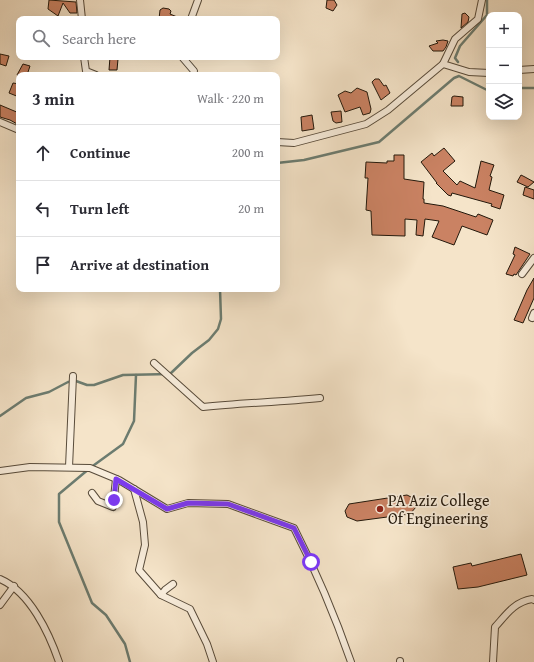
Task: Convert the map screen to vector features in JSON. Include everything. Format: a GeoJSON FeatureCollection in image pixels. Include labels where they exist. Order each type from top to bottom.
{"type":"FeatureCollection","features":[{"type":"Feature","properties":{"kind":"street"},"geometry":{"type":"LineString","coordinates":[[80,0],[82,16]]}},
{"type":"Feature","properties":{"kind":"street"},"geometry":{"type":"LineString","coordinates":[[192,16],[198,0]]}},
{"type":"Feature","properties":{"kind":"street"},"geometry":{"type":"LineString","coordinates":[[280,142],[294,143],[366,124],[388,110],[443,64],[455,39],[478,19],[482,0]]}},
{"type":"Feature","properties":{"kind":"street"},"geometry":{"type":"LineString","coordinates":[[84,60],[85,72]]}},
{"type":"Feature","properties":{"kind":"street"},"geometry":{"type":"LineString","coordinates":[[185,60],[194,72]]}},
{"type":"Feature","properties":{"kind":"street"},"geometry":{"type":"LineString","coordinates":[[443,64],[469,72],[486,74]]}},
{"type":"Feature","properties":{"kind":"street"},"geometry":{"type":"LineString","coordinates":[[522,70],[534,69]]}},
{"type":"Feature","properties":{"kind":"street"},"geometry":{"type":"LineString","coordinates":[[0,122],[16,129]]}},
{"type":"Feature","properties":{"kind":"street"},"geometry":{"type":"LineString","coordinates":[[522,274],[534,258]]}},
{"type":"Feature","properties":{"kind":"street"},"geometry":{"type":"LineString","coordinates":[[154,363],[203,407],[242,403],[273,403],[320,398]]}},
{"type":"Feature","properties":{"kind":"street"},"geometry":{"type":"LineString","coordinates":[[69,467],[73,376]]}},
{"type":"Feature","properties":{"kind":"street"},"geometry":{"type":"LineString","coordinates":[[0,471],[30,467],[90,468],[116,479],[167,509],[188,503],[228,504],[294,528],[311,562],[340,628],[351,662]]}},
{"type":"Feature","properties":{"kind":"street"},"geometry":{"type":"LineString","coordinates":[[92,493],[98,501],[113,507],[116,479]]}},
{"type":"Feature","properties":{"kind":"street"},"geometry":{"type":"LineString","coordinates":[[134,489],[143,522],[145,545],[139,570],[162,595],[190,609],[207,644],[212,662]]}},
{"type":"Feature","properties":{"kind":"street"},"geometry":{"type":"LineString","coordinates":[[0,579],[14,586],[39,618],[51,639],[59,662]]}},
{"type":"Feature","properties":{"kind":"street"},"geometry":{"type":"LineString","coordinates":[[162,595],[165,590],[173,584]]}},
{"type":"Feature","properties":{"kind":"street"},"geometry":{"type":"LineString","coordinates":[[0,605],[14,586]]}},
{"type":"Feature","properties":{"kind":"street"},"geometry":{"type":"LineString","coordinates":[[493,662],[494,627],[516,605],[524,600],[534,600]]}},
{"type":"Feature","properties":{"kind":"building"},"geometry":{"type":"Polygon","coordinates":[[[49,0],[76,2],[77,13],[70,13],[63,3],[58,16],[48,9],[49,0]]]}},
{"type":"Feature","properties":{"kind":"building"},"geometry":{"type":"Polygon","coordinates":[[[327,0],[334,0],[337,5],[333,11],[326,8],[327,0]]]}},
{"type":"Feature","properties":{"kind":"building"},"geometry":{"type":"Polygon","coordinates":[[[163,8],[169,9],[171,11],[170,14],[175,16],[159,16],[160,10],[163,8]]]}},
{"type":"Feature","properties":{"kind":"building"},"geometry":{"type":"Polygon","coordinates":[[[465,13],[469,17],[468,22],[461,28],[462,14],[465,13]]]}},
{"type":"Feature","properties":{"kind":"building"},"geometry":{"type":"Polygon","coordinates":[[[436,41],[448,41],[443,51],[433,51],[429,46],[438,43],[436,41]]]}},
{"type":"Feature","properties":{"kind":"building"},"geometry":{"type":"Polygon","coordinates":[[[0,54],[9,56],[6,66],[0,64],[0,54]]]}},
{"type":"Feature","properties":{"kind":"building"},"geometry":{"type":"Polygon","coordinates":[[[110,60],[118,60],[117,70],[109,70],[110,60]]]}},
{"type":"Feature","properties":{"kind":"building"},"geometry":{"type":"Polygon","coordinates":[[[23,64],[30,66],[28,72],[19,72],[23,64]]]}},
{"type":"Feature","properties":{"kind":"building"},"geometry":{"type":"Polygon","coordinates":[[[375,79],[379,79],[384,86],[386,85],[390,93],[381,100],[372,82],[375,79]]]}},
{"type":"Feature","properties":{"kind":"building"},"geometry":{"type":"Polygon","coordinates":[[[13,83],[16,84],[16,96],[9,93],[13,83]]]}},
{"type":"Feature","properties":{"kind":"building"},"geometry":{"type":"Polygon","coordinates":[[[357,88],[367,92],[371,109],[370,113],[363,115],[360,107],[345,112],[338,95],[345,91],[351,93],[357,88]]]}},
{"type":"Feature","properties":{"kind":"building"},"geometry":{"type":"Polygon","coordinates":[[[452,97],[463,97],[463,106],[451,106],[452,97]]]}},
{"type":"Feature","properties":{"kind":"building"},"geometry":{"type":"Polygon","coordinates":[[[0,105],[16,112],[16,123],[10,120],[0,117],[0,105]]]}},
{"type":"Feature","properties":{"kind":"building"},"geometry":{"type":"Polygon","coordinates":[[[341,111],[342,122],[336,123],[333,121],[331,112],[341,111]]]}},
{"type":"Feature","properties":{"kind":"building"},"geometry":{"type":"Polygon","coordinates":[[[312,115],[314,129],[302,131],[301,117],[312,115]]]}},
{"type":"Feature","properties":{"kind":"building"},"geometry":{"type":"Polygon","coordinates":[[[444,148],[455,161],[443,171],[457,185],[460,181],[475,188],[481,161],[494,165],[490,176],[492,177],[489,190],[504,195],[500,209],[491,206],[492,204],[452,193],[451,196],[448,195],[436,183],[421,162],[432,153],[434,156],[444,148]]]}},
{"type":"Feature","properties":{"kind":"building"},"geometry":{"type":"Polygon","coordinates":[[[394,155],[404,155],[404,179],[424,182],[424,203],[443,206],[476,217],[478,214],[493,220],[487,235],[462,226],[454,245],[432,237],[439,221],[425,219],[423,236],[416,235],[417,220],[405,219],[405,236],[372,235],[371,211],[366,210],[368,178],[365,178],[366,162],[387,163],[387,161],[394,161],[394,155]]]}},
{"type":"Feature","properties":{"kind":"building"},"geometry":{"type":"Polygon","coordinates":[[[521,175],[534,182],[528,187],[517,182],[521,175]]]}},
{"type":"Feature","properties":{"kind":"building"},"geometry":{"type":"Polygon","coordinates":[[[525,187],[534,190],[534,199],[523,195],[525,187]]]}},
{"type":"Feature","properties":{"kind":"building"},"geometry":{"type":"Polygon","coordinates":[[[515,247],[530,254],[516,275],[514,274],[513,276],[506,274],[515,255],[513,254],[515,247]]]}},
{"type":"Feature","properties":{"kind":"building"},"geometry":{"type":"Polygon","coordinates":[[[534,278],[534,298],[523,323],[514,320],[527,290],[534,278]]]}},
{"type":"Feature","properties":{"kind":"building","name":"PA Aziz College Of Engineering"},"geometry":{"type":"Polygon","coordinates":[[[407,495],[415,499],[416,507],[410,514],[357,521],[347,517],[345,511],[349,504],[407,495]]]}},
{"type":"Feature","properties":{"kind":"building","name":"PA Aziz College Of Engineering"},"geometry":{"type":"Polygon","coordinates":[[[521,554],[527,575],[478,587],[458,589],[453,567],[471,563],[472,566],[521,554]]]}},
{"type":"Feature","properties":{"kind":"waterway"},"geometry":{"type":"LineString","coordinates":[[458,62],[455,58],[460,46],[487,15],[487,0]]}},
{"type":"Feature","properties":{"kind":"waterway"},"geometry":{"type":"LineString","coordinates":[[280,163],[304,160],[379,142],[454,78],[459,76],[486,90]]}},
{"type":"Feature","properties":{"kind":"waterway"},"geometry":{"type":"LineString","coordinates":[[522,88],[534,88]]}},
{"type":"Feature","properties":{"kind":"waterway"},"geometry":{"type":"LineString","coordinates":[[0,416],[26,398],[49,392],[68,382],[76,381],[87,385],[94,385],[123,375],[170,374],[192,353],[209,340],[218,329],[221,319],[220,292]]}},
{"type":"Feature","properties":{"kind":"waterway"},"geometry":{"type":"LineString","coordinates":[[130,662],[125,644],[106,615],[92,603],[59,522],[59,494],[90,468],[123,444],[134,421],[136,375]]}},
{"type":"Feature","properties":{"kind":"place","name":"PA Aziz College Of Engineering"},"geometry":{"type":"Point","coordinates":[380,509]}},
{"type":"Feature","properties":{"kind":"route"},"geometry":{"type":"LineString","coordinates":[[114,500],[116,479],[167,509],[188,503],[207,502],[228,504],[294,528],[311,562]]}}]}
